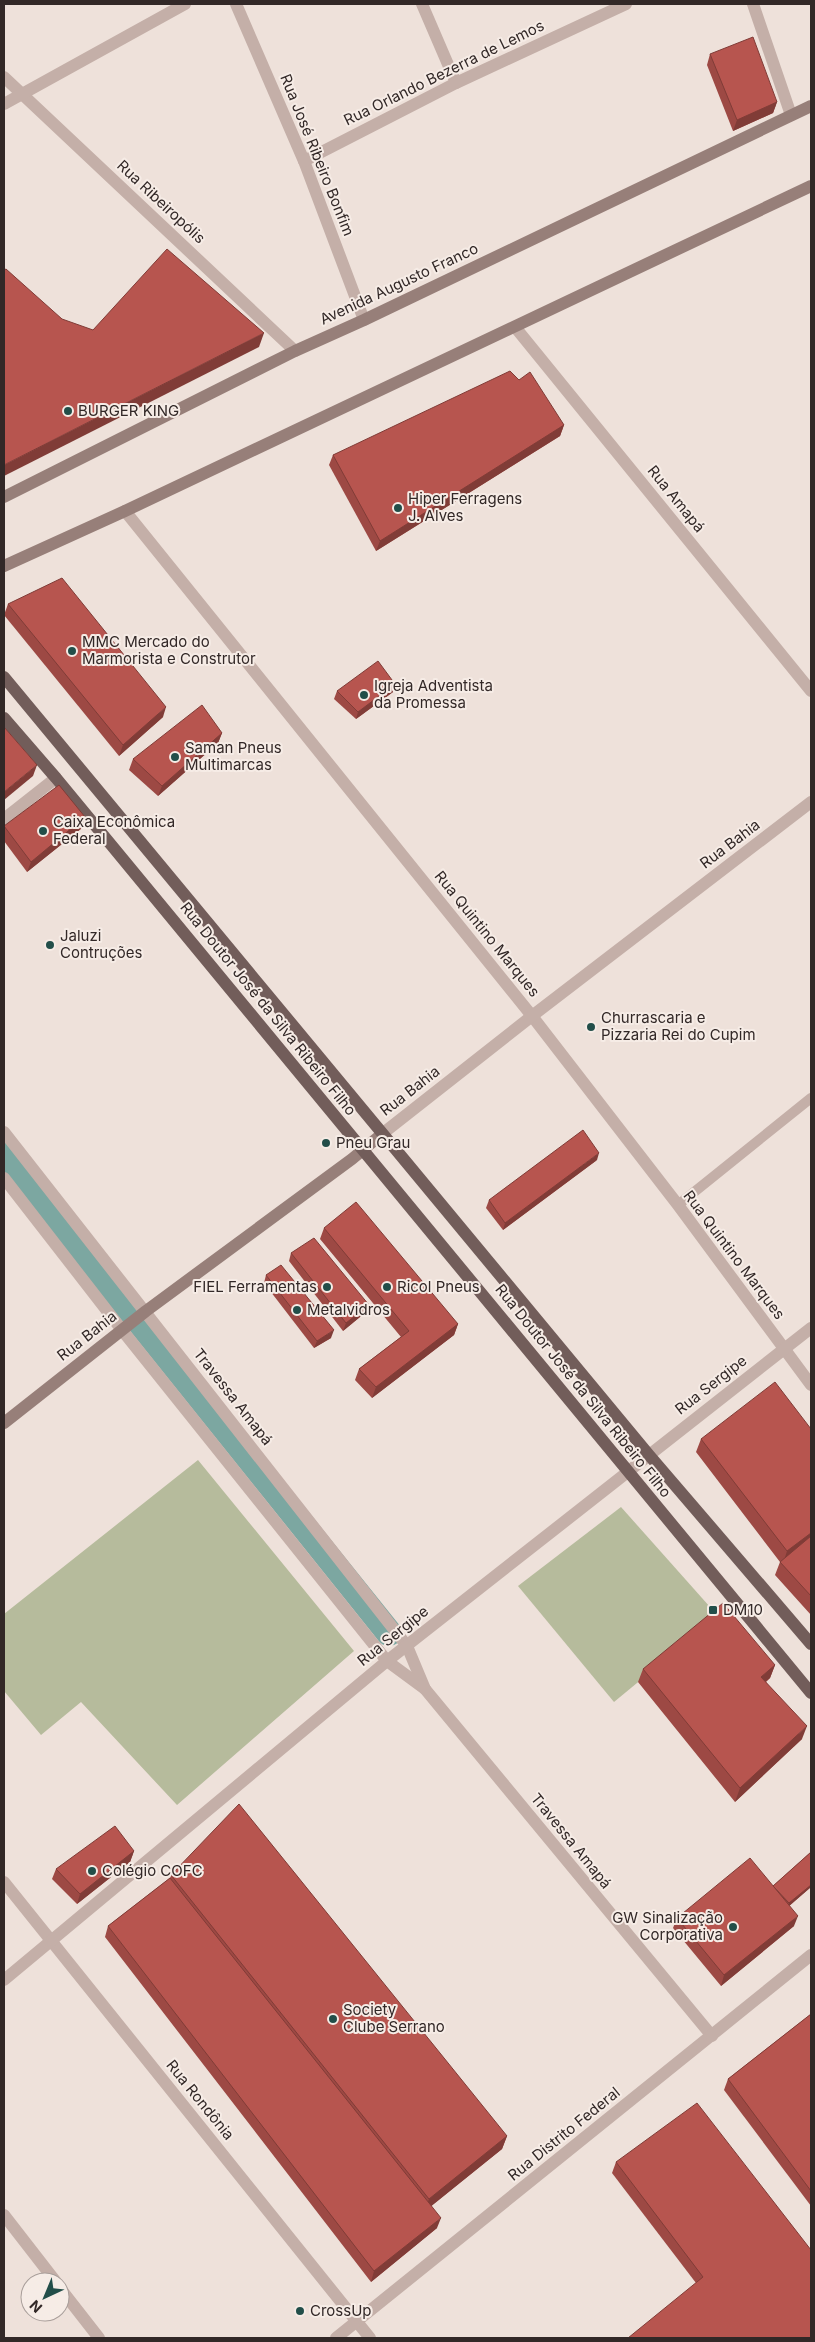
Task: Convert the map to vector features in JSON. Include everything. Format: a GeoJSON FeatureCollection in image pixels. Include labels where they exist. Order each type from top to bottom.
{"type":"FeatureCollection","features":[{"type":"Feature","properties":{"kind":"main road","name":"Avenida Augusto Franco"},"geometry":{"type":"LineString","coordinates":[[4,497],[295,351],[364,320],[811,106]]}},
{"type":"Feature","properties":{"kind":"main road"},"geometry":{"type":"LineString","coordinates":[[4,566],[125,511],[811,186]]}},
{"type":"Feature","properties":{"kind":"main road","name":"Rua Doutor José da Silva Ribeiro Filho"},"geometry":{"type":"LineString","coordinates":[[4,677],[649,1455],[811,1644]]}},
{"type":"Feature","properties":{"kind":"main road","name":"Rua Doutor José da Silva Ribeiro Filho"},"geometry":{"type":"LineString","coordinates":[[4,718],[56,778],[811,1692]]}},
{"type":"Feature","properties":{"kind":"main road","name":"Rua Bahia"},"geometry":{"type":"LineString","coordinates":[[4,1423],[145,1311],[382,1134]]}},
{"type":"Feature","properties":{"kind":"street"},"geometry":{"type":"LineString","coordinates":[[4,104],[185,4]]}},
{"type":"Feature","properties":{"kind":"street","name":"Rua José Ribeiro Bonfim"},"geometry":{"type":"LineString","coordinates":[[236,4],[304,161],[364,320]]}},
{"type":"Feature","properties":{"kind":"street"},"geometry":{"type":"LineString","coordinates":[[422,4],[456,83]]}},
{"type":"Feature","properties":{"kind":"street","name":"Rua Orlando Bezerra de Lemos"},"geometry":{"type":"LineString","coordinates":[[304,161],[456,83],[626,4]]}},
{"type":"Feature","properties":{"kind":"street"},"geometry":{"type":"LineString","coordinates":[[753,4],[791,115]]}},
{"type":"Feature","properties":{"kind":"street","name":"Rua Ribeiropólis"},"geometry":{"type":"LineString","coordinates":[[4,77],[295,351]]}},
{"type":"Feature","properties":{"kind":"street","name":"Rua Amapá"},"geometry":{"type":"LineString","coordinates":[[515,326],[811,691]]}},
{"type":"Feature","properties":{"kind":"street","name":"Rua Quintino Marques"},"geometry":{"type":"LineString","coordinates":[[125,511],[532,1016],[678,1205],[811,1386]]}},
{"type":"Feature","properties":{"kind":"street"},"geometry":{"type":"LineString","coordinates":[[4,820],[56,778]]}},
{"type":"Feature","properties":{"kind":"street","name":"Rua Bahia"},"geometry":{"type":"LineString","coordinates":[[382,1134],[532,1016],[811,802]]}},
{"type":"Feature","properties":{"kind":"street","name":"Travessa Amapá"},"geometry":{"type":"LineString","coordinates":[[4,1132],[407,1646],[425,1689]]}},
{"type":"Feature","properties":{"kind":"street","name":"Travessa Amapá"},"geometry":{"type":"LineString","coordinates":[[4,1178],[388,1661],[425,1689],[712,2036]]}},
{"type":"Feature","properties":{"kind":"street","name":"Rua Sergipe"},"geometry":{"type":"LineString","coordinates":[[4,1980],[388,1661],[811,1328]]}},
{"type":"Feature","properties":{"kind":"street","name":"Rua Rondônia"},"geometry":{"type":"LineString","coordinates":[[4,1882],[370,2338]]}},
{"type":"Feature","properties":{"kind":"street","name":"Rua Distrito Federal"},"geometry":{"type":"LineString","coordinates":[[336,2338],[811,1955]]}},
{"type":"Feature","properties":{"kind":"street"},"geometry":{"type":"LineString","coordinates":[[4,2215],[48,2272]]}},
{"type":"Feature","properties":{"kind":"street"},"geometry":{"type":"LineString","coordinates":[[70,2301],[99,2338]]}},
{"type":"Feature","properties":{"kind":"lane"},"geometry":{"type":"LineString","coordinates":[[678,1205],[811,1098]]}},
{"type":"Feature","properties":{"kind":"green space"},"geometry":{"type":"Polygon","coordinates":[[[198,1460],[354,1651],[177,1805],[81,1702],[41,1735],[4,1691],[4,1614],[198,1460]]]}},
{"type":"Feature","properties":{"kind":"green space"},"geometry":{"type":"Polygon","coordinates":[[[621,1507],[718,1616],[614,1702],[518,1586],[621,1507]]]}},
{"type":"Feature","properties":{"kind":"building"},"geometry":{"type":"Polygon","coordinates":[[[753,37],[777,102],[737,120],[710,54],[753,37]]]}},
{"type":"Feature","properties":{"kind":"building","name":"BURGER KING"},"geometry":{"type":"Polygon","coordinates":[[[167,249],[264,333],[4,465],[4,270],[6,269],[62,319],[93,330],[167,249]]]}},
{"type":"Feature","properties":{"kind":"building","name":"Hiper Ferragens J. Alves"},"geometry":{"type":"Polygon","coordinates":[[[510,371],[519,380],[530,372],[564,425],[380,541],[333,455],[510,371]]]}},
{"type":"Feature","properties":{"kind":"building","name":"MMC Mercado do Marmorista e Construtor"},"geometry":{"type":"Polygon","coordinates":[[[62,578],[166,707],[123,745],[8,604],[62,578]]]}},
{"type":"Feature","properties":{"kind":"building","name":"Igreja Adventista da Promessa"},"geometry":{"type":"Polygon","coordinates":[[[378,661],[395,684],[358,712],[337,691],[378,661]]]}},
{"type":"Feature","properties":{"kind":"building","name":"Saman Pneus Multimarcas"},"geometry":{"type":"Polygon","coordinates":[[[202,705],[222,733],[162,786],[133,759],[202,705]]]}},
{"type":"Feature","properties":{"kind":"building"},"geometry":{"type":"Polygon","coordinates":[[[4,727],[37,765],[4,792],[4,727]]]}},
{"type":"Feature","properties":{"kind":"building","name":"Caixa Econômica Federal"},"geometry":{"type":"Polygon","coordinates":[[[59,785],[85,817],[31,862],[4,826],[59,785]]]}},
{"type":"Feature","properties":{"kind":"building"},"geometry":{"type":"Polygon","coordinates":[[[583,1130],[599,1153],[505,1223],[489,1200],[583,1130]]]}},
{"type":"Feature","properties":{"kind":"building","name":"Ricol Pneus"},"geometry":{"type":"Polygon","coordinates":[[[356,1202],[458,1324],[376,1387],[359,1369],[409,1331],[324,1228],[356,1202]]]}},
{"type":"Feature","properties":{"kind":"building","name":"FIEL Ferramentas"},"geometry":{"type":"Polygon","coordinates":[[[314,1238],[369,1305],[346,1323],[291,1253],[314,1238]]]}},
{"type":"Feature","properties":{"kind":"building"},"geometry":{"type":"Polygon","coordinates":[[[281,1265],[334,1330],[317,1341],[266,1275],[281,1265]]]}},
{"type":"Feature","properties":{"kind":"building"},"geometry":{"type":"Polygon","coordinates":[[[775,1382],[811,1429],[811,1533],[787,1551],[701,1439],[775,1382]]]}},
{"type":"Feature","properties":{"kind":"building"},"geometry":{"type":"Polygon","coordinates":[[[811,1536],[811,1596],[780,1562],[811,1536]]]}},
{"type":"Feature","properties":{"kind":"building"},"geometry":{"type":"Polygon","coordinates":[[[723,1603],[775,1665],[761,1677],[807,1726],[740,1788],[643,1669],[723,1603]]]}},
{"type":"Feature","properties":{"kind":"building","name":"Society Clube Serrano"},"geometry":{"type":"Polygon","coordinates":[[[239,1804],[507,2136],[429,2199],[171,1875],[239,1804]]]}},
{"type":"Feature","properties":{"kind":"building","name":"Colégio COFC"},"geometry":{"type":"Polygon","coordinates":[[[115,1826],[134,1851],[80,1894],[56,1869],[115,1826]]]}},
{"type":"Feature","properties":{"kind":"building"},"geometry":{"type":"Polygon","coordinates":[[[811,1852],[811,1885],[789,1903],[773,1886],[811,1852]]]}},
{"type":"Feature","properties":{"kind":"building","name":"GW Sinalização Corporativa"},"geometry":{"type":"Polygon","coordinates":[[[750,1858],[798,1916],[724,1975],[677,1918],[750,1858]]]}},
{"type":"Feature","properties":{"kind":"building"},"geometry":{"type":"Polygon","coordinates":[[[170,1878],[441,2218],[374,2271],[108,1926],[170,1878]]]}},
{"type":"Feature","properties":{"kind":"building"},"geometry":{"type":"Polygon","coordinates":[[[811,2014],[811,2191],[728,2079],[811,2014]]]}},
{"type":"Feature","properties":{"kind":"building"},"geometry":{"type":"Polygon","coordinates":[[[697,2103],[811,2250],[811,2338],[628,2338],[703,2277],[616,2162],[697,2103]]]}},
{"type":"Feature","properties":{"kind":"waterway"},"geometry":{"type":"LineString","coordinates":[[4,1153],[389,1633]]}},
{"type":"Feature","properties":{"kind":"place","name":"BURGER KING"},"geometry":{"type":"Point","coordinates":[68,411]}},
{"type":"Feature","properties":{"kind":"place","name":"Hiper Ferragens J. Alves"},"geometry":{"type":"Point","coordinates":[398,508]}},
{"type":"Feature","properties":{"kind":"place","name":"MMC Mercado do Marmorista e Construtor"},"geometry":{"type":"Point","coordinates":[72,651]}},
{"type":"Feature","properties":{"kind":"place","name":"Igreja Adventista da Promessa"},"geometry":{"type":"Point","coordinates":[364,695]}},
{"type":"Feature","properties":{"kind":"place","name":"Saman Pneus Multimarcas"},"geometry":{"type":"Point","coordinates":[175,757]}},
{"type":"Feature","properties":{"kind":"place","name":"Caixa Econômica Federal"},"geometry":{"type":"Point","coordinates":[43,831]}},
{"type":"Feature","properties":{"kind":"place","name":"Jaluzi Contruções"},"geometry":{"type":"Point","coordinates":[50,945]}},
{"type":"Feature","properties":{"kind":"place","name":"Churrascaria e Pizzaria Rei do Cupim"},"geometry":{"type":"Point","coordinates":[591,1027]}},
{"type":"Feature","properties":{"kind":"place","name":"Pneu Grau"},"geometry":{"type":"Point","coordinates":[326,1143]}},
{"type":"Feature","properties":{"kind":"place","name":"FIEL Ferramentas"},"geometry":{"type":"Point","coordinates":[327,1287]}},
{"type":"Feature","properties":{"kind":"place","name":"Ricol Pneus"},"geometry":{"type":"Point","coordinates":[387,1287]}},
{"type":"Feature","properties":{"kind":"place","name":"Metalvidros"},"geometry":{"type":"Point","coordinates":[297,1310]}},
{"type":"Feature","properties":{"kind":"place","name":"DM10"},"geometry":{"type":"Point","coordinates":[713,1610]}},
{"type":"Feature","properties":{"kind":"place","name":"Colégio COFC"},"geometry":{"type":"Point","coordinates":[92,1871]}},
{"type":"Feature","properties":{"kind":"place","name":"GW Sinalização Corporativa"},"geometry":{"type":"Point","coordinates":[733,1927]}},
{"type":"Feature","properties":{"kind":"place","name":"Society Clube Serrano"},"geometry":{"type":"Point","coordinates":[333,2019]}},
{"type":"Feature","properties":{"kind":"place","name":"CrossUp"},"geometry":{"type":"Point","coordinates":[300,2311]}}]}
